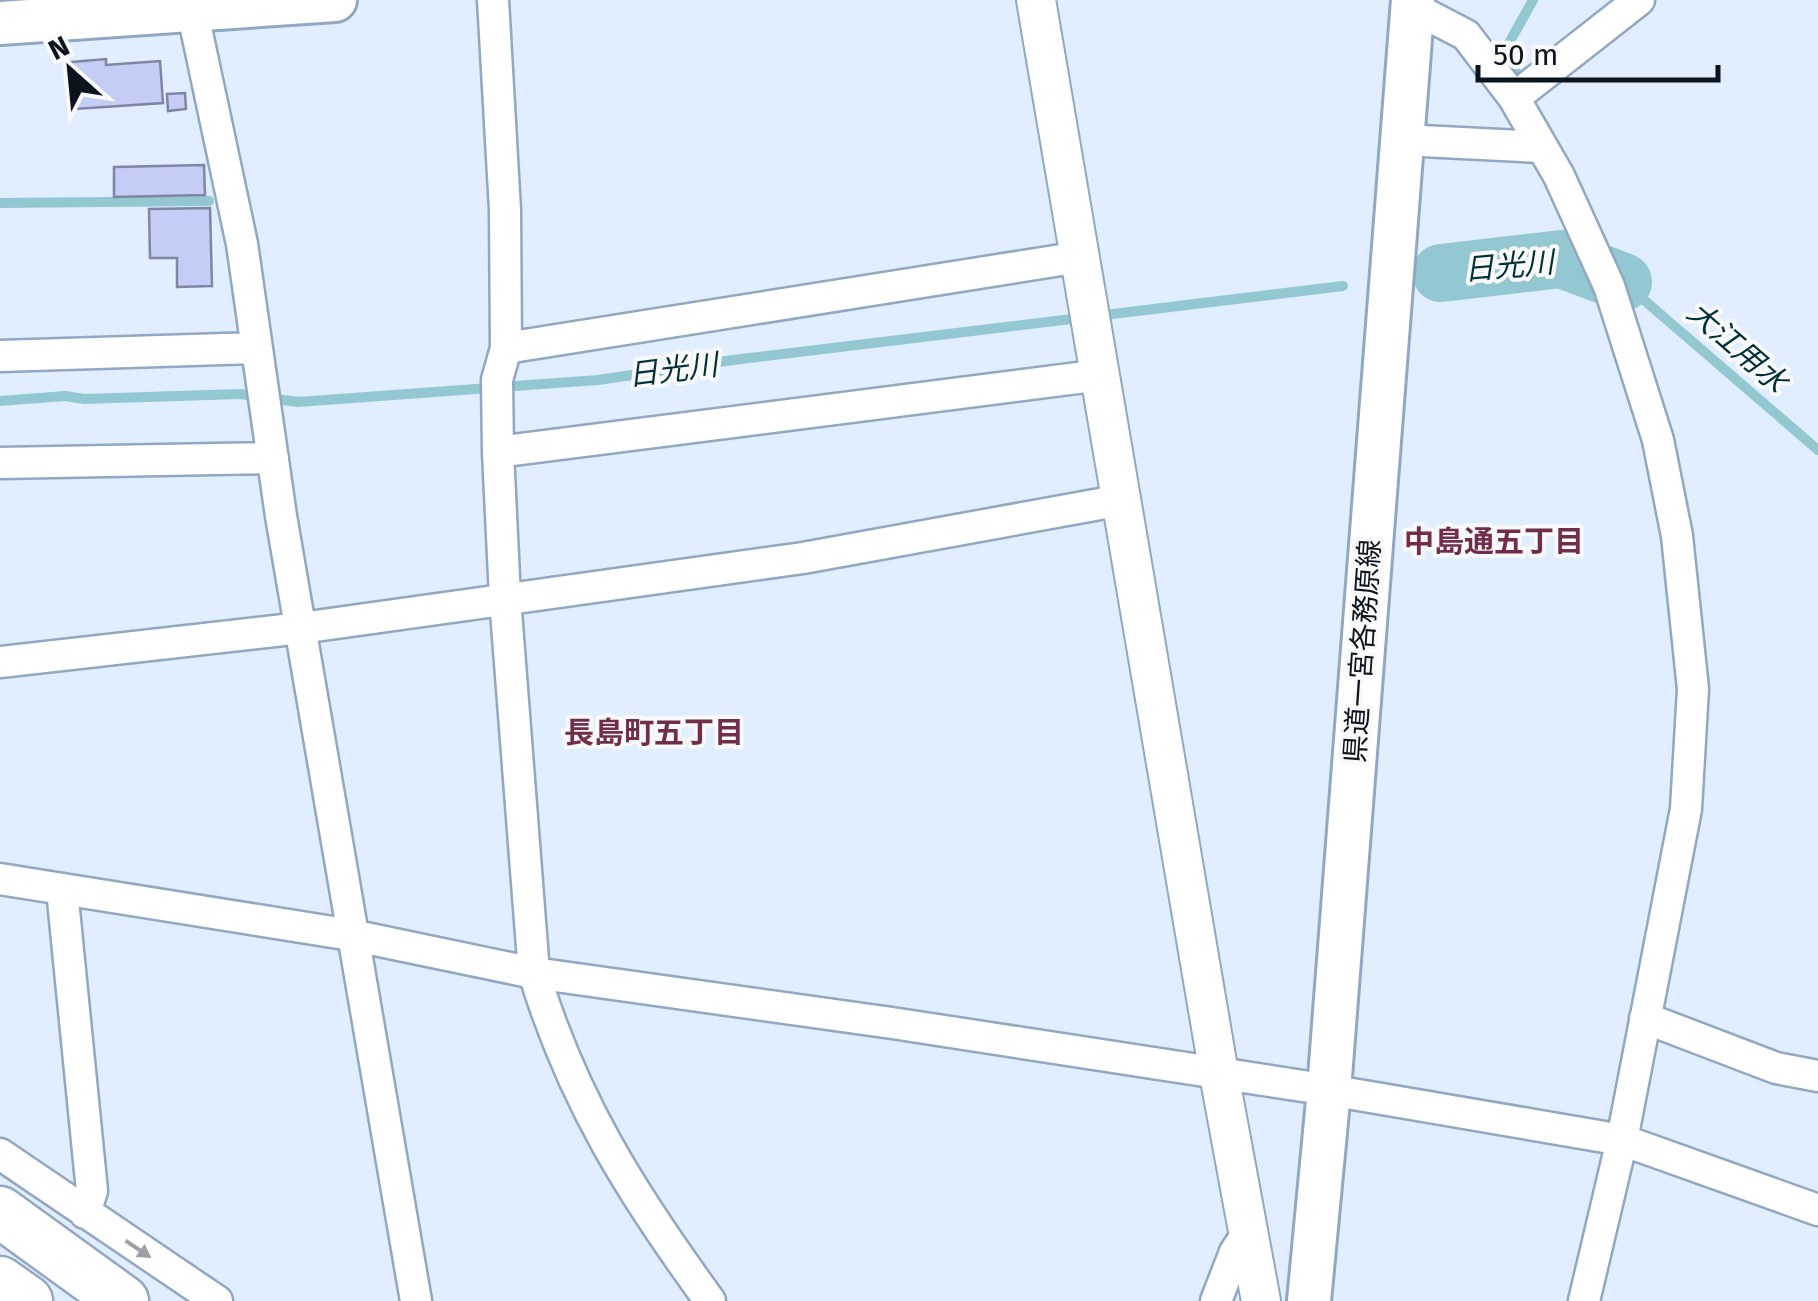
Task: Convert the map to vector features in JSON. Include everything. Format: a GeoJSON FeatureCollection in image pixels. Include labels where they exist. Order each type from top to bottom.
{"type":"FeatureCollection","features":[{"type":"Feature","properties":{"kind":"highway"},"geometry":{"type":"LineString","coordinates":[[0,1212],[122,1301]]}},
{"type":"Feature","properties":{"kind":"highway"},"geometry":{"type":"LineString","coordinates":[[0,1282],[28,1301]]}},
{"type":"Feature","properties":{"kind":"main road"},"geometry":{"type":"LineString","coordinates":[[0,23],[191,6],[335,0]]}},
{"type":"Feature","properties":{"kind":"main road","name":"県道一宮各務原線"},"geometry":{"type":"LineString","coordinates":[[1309,1301],[1413,4]]}},
{"type":"Feature","properties":{"kind":"street"},"geometry":{"type":"LineString","coordinates":[[494,0],[505,210],[506,348],[497,395],[498,452],[505,598],[534,973],[552,1032],[590,1115],[644,1212],[710,1301]]}},
{"type":"Feature","properties":{"kind":"street"},"geometry":{"type":"LineString","coordinates":[[1036,0],[1261,1301]]}},
{"type":"Feature","properties":{"kind":"street"},"geometry":{"type":"LineString","coordinates":[[1514,98],[1639,0]]}},
{"type":"Feature","properties":{"kind":"street"},"geometry":{"type":"LineString","coordinates":[[1413,4],[1466,35],[1514,98],[1559,176],[1609,286],[1658,440],[1676,536],[1693,689],[1686,808],[1622,1140],[1584,1301]]}},
{"type":"Feature","properties":{"kind":"street"},"geometry":{"type":"LineString","coordinates":[[191,6],[242,244],[351,934],[416,1301]]}},
{"type":"Feature","properties":{"kind":"street"},"geometry":{"type":"LineString","coordinates":[[1402,140],[1540,147]]}},
{"type":"Feature","properties":{"kind":"street"},"geometry":{"type":"LineString","coordinates":[[506,348],[1080,257]]}},
{"type":"Feature","properties":{"kind":"street"},"geometry":{"type":"LineString","coordinates":[[0,356],[257,353]]}},
{"type":"Feature","properties":{"kind":"street"},"geometry":{"type":"LineString","coordinates":[[498,452],[1100,375]]}},
{"type":"Feature","properties":{"kind":"street"},"geometry":{"type":"LineString","coordinates":[[0,463],[272,450]]}},
{"type":"Feature","properties":{"kind":"street"},"geometry":{"type":"LineString","coordinates":[[0,662],[302,628],[803,558],[1122,500]]}},
{"type":"Feature","properties":{"kind":"street"},"geometry":{"type":"LineString","coordinates":[[0,879],[351,934],[534,973],[892,1023],[1622,1140],[1818,1210]]}},
{"type":"Feature","properties":{"kind":"street"},"geometry":{"type":"LineString","coordinates":[[62,890],[92,1191],[85,1213]]}},
{"type":"Feature","properties":{"kind":"street"},"geometry":{"type":"LineString","coordinates":[[1645,1018],[1776,1068],[1818,1076]]}},
{"type":"Feature","properties":{"kind":"street"},"geometry":{"type":"LineString","coordinates":[[0,1154],[217,1301]]}},
{"type":"Feature","properties":{"kind":"street"},"geometry":{"type":"LineString","coordinates":[[1216,1301],[1234,1252],[1247,1234]]}},
{"type":"Feature","properties":{"kind":"building"},"geometry":{"type":"Polygon","coordinates":[[[106,59],[106,65],[160,61],[163,103],[75,109],[72,62],[106,59]]]}},
{"type":"Feature","properties":{"kind":"building"},"geometry":{"type":"Polygon","coordinates":[[[185,93],[186,109],[168,111],[167,94],[185,93]]]}},
{"type":"Feature","properties":{"kind":"building"},"geometry":{"type":"Polygon","coordinates":[[[204,165],[205,195],[114,197],[114,167],[204,165]]]}},
{"type":"Feature","properties":{"kind":"building"},"geometry":{"type":"Polygon","coordinates":[[[210,208],[212,286],[177,287],[177,258],[150,258],[149,209],[210,208]]]}},
{"type":"Feature","properties":{"kind":"waterway","name":"日光川"},"geometry":{"type":"LineString","coordinates":[[1516,72],[1504,52],[1533,0]]}},
{"type":"Feature","properties":{"kind":"waterway"},"geometry":{"type":"LineString","coordinates":[[0,203],[209,201]]}},
{"type":"Feature","properties":{"kind":"waterway","name":"日光川"},"geometry":{"type":"LineString","coordinates":[[1441,273],[1562,259],[1623,282]]}},
{"type":"Feature","properties":{"kind":"waterway","name":"大江用水"},"geometry":{"type":"LineString","coordinates":[[1618,272],[1623,282],[1818,450]]}},
{"type":"Feature","properties":{"kind":"waterway","name":"日光川"},"geometry":{"type":"LineString","coordinates":[[0,401],[65,396],[84,399],[240,394],[298,402],[598,380],[1343,286]]}},
{"type":"Feature","properties":{"kind":"district","name":"中島通五丁目"},"geometry":{"type":"Point","coordinates":[1494,542]}},
{"type":"Feature","properties":{"kind":"district","name":"長島町五丁目"},"geometry":{"type":"Point","coordinates":[654,733]}}]}
